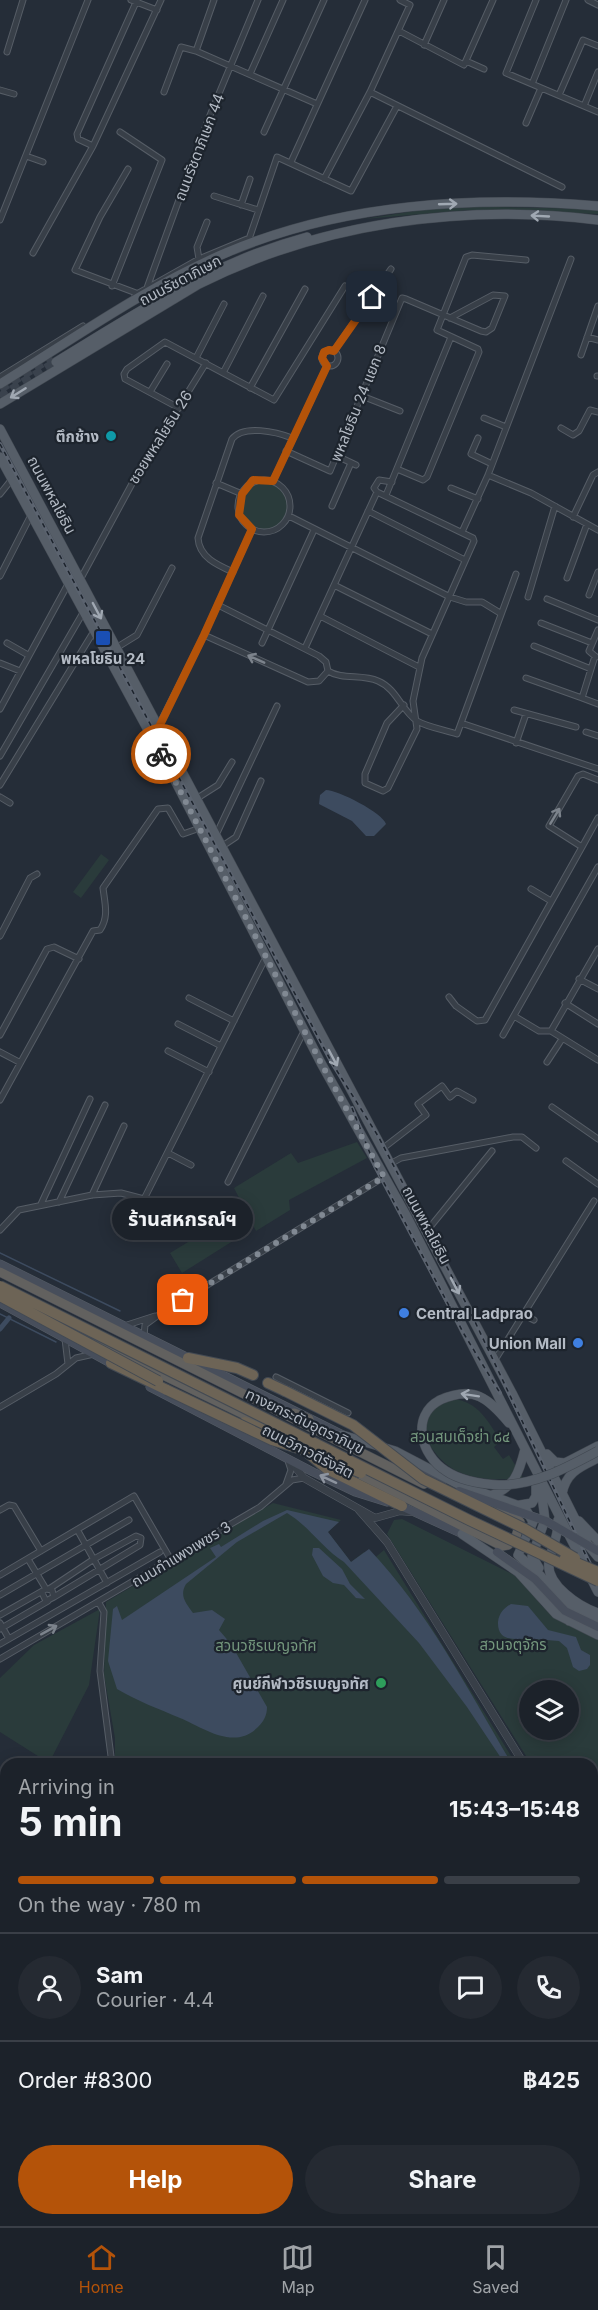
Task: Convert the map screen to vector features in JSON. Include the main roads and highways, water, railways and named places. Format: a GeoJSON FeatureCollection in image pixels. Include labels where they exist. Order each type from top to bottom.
{"type":"FeatureCollection","features":[{"type":"Feature","properties":{"kind":"highway","name":"ถนนวิภาวดีรังสิต"},"geometry":{"type":"LineString","coordinates":[[0,1272],[438,1491]]}},
{"type":"Feature","properties":{"kind":"highway","name":"ทางยกระดับอุตราภิมุข"},"geometry":{"type":"LineString","coordinates":[[0,1279],[532,1543],[598,1572]]}},
{"type":"Feature","properties":{"kind":"highway","name":"ทางยกระดับอุตราภิมุข"},"geometry":{"type":"LineString","coordinates":[[0,1286],[469,1520],[598,1581]]}},
{"type":"Feature","properties":{"kind":"highway","name":"ถนนวิภาวดีรังสิต"},"geometry":{"type":"LineString","coordinates":[[0,1294],[419,1499]]}},
{"type":"Feature","properties":{"kind":"highway"},"geometry":{"type":"LineString","coordinates":[[0,1294],[158,1381],[297,1444],[327,1469],[402,1501],[500,1549],[513,1543],[520,1528],[518,1519],[479,1506],[386,1460],[362,1444]]}},
{"type":"Feature","properties":{"kind":"highway"},"geometry":{"type":"LineString","coordinates":[[33,1320],[45,1315]]}},
{"type":"Feature","properties":{"kind":"highway"},"geometry":{"type":"LineString","coordinates":[[188,1359],[226,1365],[253,1375]]}},
{"type":"Feature","properties":{"kind":"highway"},"geometry":{"type":"LineString","coordinates":[[111,1363],[272,1440],[353,1469],[469,1520]]}},
{"type":"Feature","properties":{"kind":"highway"},"geometry":{"type":"LineString","coordinates":[[272,1380],[285,1391],[353,1425],[423,1479],[525,1529],[587,1566]]}},
{"type":"Feature","properties":{"kind":"highway"},"geometry":{"type":"LineString","coordinates":[[222,1384],[309,1419]]}},
{"type":"Feature","properties":{"kind":"highway"},"geometry":{"type":"LineString","coordinates":[[288,1435],[427,1517]]}},
{"type":"Feature","properties":{"kind":"main road","name":"ถนนรัชดาภิเษก"},"geometry":{"type":"LineString","coordinates":[[0,404],[142,293],[248,241],[322,221],[390,209],[495,202],[598,206]]}},
{"type":"Feature","properties":{"kind":"main road","name":"ถนนรัชดาภิเษก"},"geometry":{"type":"LineString","coordinates":[[55,359],[165,289],[231,256],[294,234],[390,209]]}},
{"type":"Feature","properties":{"kind":"main road","name":"ถนนรัชดาภิเษก"},"geometry":{"type":"LineString","coordinates":[[0,384],[55,359],[233,268],[314,241],[393,222],[487,215],[598,220]]}},
{"type":"Feature","properties":{"kind":"main road","name":"ถนนพหลโยธิน"},"geometry":{"type":"LineString","coordinates":[[1,435],[56,547],[70,587]]}},
{"type":"Feature","properties":{"kind":"main road","name":"ถนนพหลโยธิน"},"geometry":{"type":"LineString","coordinates":[[1,435],[116,648],[151,729],[200,828],[304,1030],[518,1433],[540,1483],[598,1592]]}},
{"type":"Feature","properties":{"kind":"main road","name":"ถนนพหลโยธิน"},"geometry":{"type":"LineString","coordinates":[[0,447],[56,547],[78,578]]}},
{"type":"Feature","properties":{"kind":"main road","name":"ถนนพหลโยธิน"},"geometry":{"type":"LineString","coordinates":[[0,457],[94,631],[151,729],[196,799],[495,1360],[588,1545],[598,1557]]}},
{"type":"Feature","properties":{"kind":"main road"},"geometry":{"type":"LineString","coordinates":[[293,1006],[302,1001]]}},
{"type":"Feature","properties":{"kind":"main road"},"geometry":{"type":"LineString","coordinates":[[311,1043],[321,1037]]}},
{"type":"Feature","properties":{"kind":"main road","name":"ถนนวิภาวดีรังสิต"},"geometry":{"type":"LineString","coordinates":[[0,1264],[116,1325],[342,1435],[384,1453],[454,1489],[546,1521],[598,1551]]}},
{"type":"Feature","properties":{"kind":"main road","name":"ถนนวิภาวดีรังสิต"},"geometry":{"type":"LineString","coordinates":[[0,1303],[111,1363],[133,1378],[355,1492],[402,1501],[414,1512],[500,1549],[535,1579],[565,1611],[598,1627]]}},
{"type":"Feature","properties":{"kind":"main road"},"geometry":{"type":"LineString","coordinates":[[518,1433],[487,1400],[465,1393],[444,1398],[426,1414],[422,1425],[422,1437],[428,1452],[438,1465],[462,1478],[492,1484],[528,1482],[562,1471],[598,1451]]}},
{"type":"Feature","properties":{"kind":"main road"},"geometry":{"type":"LineString","coordinates":[[342,1435],[395,1451],[412,1462]]}},
{"type":"Feature","properties":{"kind":"main road"},"geometry":{"type":"LineString","coordinates":[[538,1443],[555,1462],[565,1463],[598,1446]]}},
{"type":"Feature","properties":{"kind":"main road"},"geometry":{"type":"LineString","coordinates":[[490,1496],[507,1489],[515,1481],[525,1449]]}},
{"type":"Feature","properties":{"kind":"main road"},"geometry":{"type":"LineString","coordinates":[[384,1453],[412,1462],[490,1496],[520,1505],[528,1505],[536,1496],[534,1470]]}},
{"type":"Feature","properties":{"kind":"main road"},"geometry":{"type":"LineString","coordinates":[[577,1457],[576,1463],[582,1466]]}},
{"type":"Feature","properties":{"kind":"main road"},"geometry":{"type":"LineString","coordinates":[[562,1494],[566,1479],[582,1466],[598,1458]]}},
{"type":"Feature","properties":{"kind":"main road"},"geometry":{"type":"LineString","coordinates":[[540,1483],[545,1520],[532,1552],[531,1562],[565,1605],[577,1614],[577,1620],[569,1622]]}},
{"type":"Feature","properties":{"kind":"main road"},"geometry":{"type":"LineString","coordinates":[[520,1505],[529,1511],[533,1522],[520,1546],[518,1555],[531,1562],[559,1596],[585,1616],[598,1621]]}},
{"type":"Feature","properties":{"kind":"main road"},"geometry":{"type":"LineString","coordinates":[[572,1513],[598,1541]]}},
{"type":"Feature","properties":{"kind":"main road"},"geometry":{"type":"LineString","coordinates":[[557,1515],[557,1537],[549,1567],[563,1590],[576,1602],[598,1613]]}},
{"type":"Feature","properties":{"kind":"main road"},"geometry":{"type":"LineString","coordinates":[[462,1534],[518,1572],[550,1608],[569,1622],[598,1635]]}},
{"type":"Feature","properties":{"kind":"main road"},"geometry":{"type":"LineString","coordinates":[[500,1549],[520,1546]]}},
{"type":"Feature","properties":{"kind":"water"},"geometry":{"type":"Polygon","coordinates":[[[326,790],[359,803],[377,814],[386,824],[374,836],[366,836],[352,821],[319,804],[320,795],[326,790]]]}},
{"type":"Feature","properties":{"kind":"water"},"geometry":{"type":"Polygon","coordinates":[[[287,1510],[339,1522],[328,1532],[351,1562],[369,1549],[410,1598],[429,1625],[508,1758],[501,1758],[467,1707],[419,1643],[344,1562],[287,1513],[237,1542],[186,1584],[183,1592],[184,1599],[193,1613],[212,1610],[225,1619],[219,1630],[231,1644],[267,1707],[265,1718],[258,1727],[249,1734],[239,1737],[219,1735],[117,1689],[108,1661],[113,1609],[117,1606],[122,1620],[216,1557],[210,1548],[219,1544],[221,1547],[263,1521],[287,1510]]]}},
{"type":"Feature","properties":{"kind":"water"},"geometry":{"type":"Polygon","coordinates":[[[313,1548],[319,1548],[342,1569],[350,1584],[365,1599],[356,1598],[344,1585],[333,1583],[323,1576],[312,1555],[313,1548]]]}},
{"type":"Feature","properties":{"kind":"water"},"geometry":{"type":"Polygon","coordinates":[[[511,1604],[528,1606],[548,1630],[576,1637],[581,1650],[590,1655],[590,1665],[587,1669],[579,1671],[573,1667],[567,1648],[559,1641],[512,1639],[502,1635],[498,1622],[502,1611],[511,1604]]]}},
{"type":"Feature","properties":{"kind":"waterway"},"geometry":{"type":"LineString","coordinates":[[0,1253],[120,1311]]}},
{"type":"Feature","properties":{"kind":"waterway"},"geometry":{"type":"LineString","coordinates":[[0,1314],[56,1342]]}},
{"type":"Feature","properties":{"kind":"waterway"},"geometry":{"type":"LineString","coordinates":[[0,1329],[9,1318]]}},
{"type":"Feature","properties":{"kind":"tunnel"},"geometry":{"type":"LineString","coordinates":[[0,389],[52,357]]}},
{"type":"Feature","properties":{"kind":"tunnel"},"geometry":{"type":"LineString","coordinates":[[0,397],[56,362]]}},
{"type":"Feature","properties":{"kind":"railway"},"geometry":{"type":"LineString","coordinates":[[0,444],[332,1063],[378,1136],[468,1307],[598,1581]]}},
{"type":"Feature","properties":{"kind":"railway"},"geometry":{"type":"LineString","coordinates":[[352,1108],[375,1166],[464,1334],[500,1393]]}},
{"type":"Feature","properties":{"kind":"place","name":"ตึกช้าง"},"geometry":{"type":"Point","coordinates":[111,436]}},
{"type":"Feature","properties":{"kind":"place","name":"พหลโยธิน 24"},"geometry":{"type":"Point","coordinates":[103,638]}},
{"type":"Feature","properties":{"kind":"place","name":"ร้านสหกรณ์ฯ"},"geometry":{"type":"Point","coordinates":[183,1300]}},
{"type":"Feature","properties":{"kind":"place","name":"Central Ladprao"},"geometry":{"type":"Point","coordinates":[404,1313]}},
{"type":"Feature","properties":{"kind":"place","name":"Union Mall"},"geometry":{"type":"Point","coordinates":[578,1343]}},
{"type":"Feature","properties":{"kind":"place","name":"ศูนย์กีฬาวชิรเบญจทัศ"},"geometry":{"type":"Point","coordinates":[381,1683]}},
{"type":"Feature","properties":{"kind":"park label","name":"สวนสมเด็จย่า ๘๔"},"geometry":{"type":"Point","coordinates":[460,1436]}},
{"type":"Feature","properties":{"kind":"park label","name":"สวนจตุจักร"},"geometry":{"type":"Point","coordinates":[513,1644]}},
{"type":"Feature","properties":{"kind":"park label","name":"สวนวชิรเบญจทัศ"},"geometry":{"type":"Point","coordinates":[266,1645]}}]}
